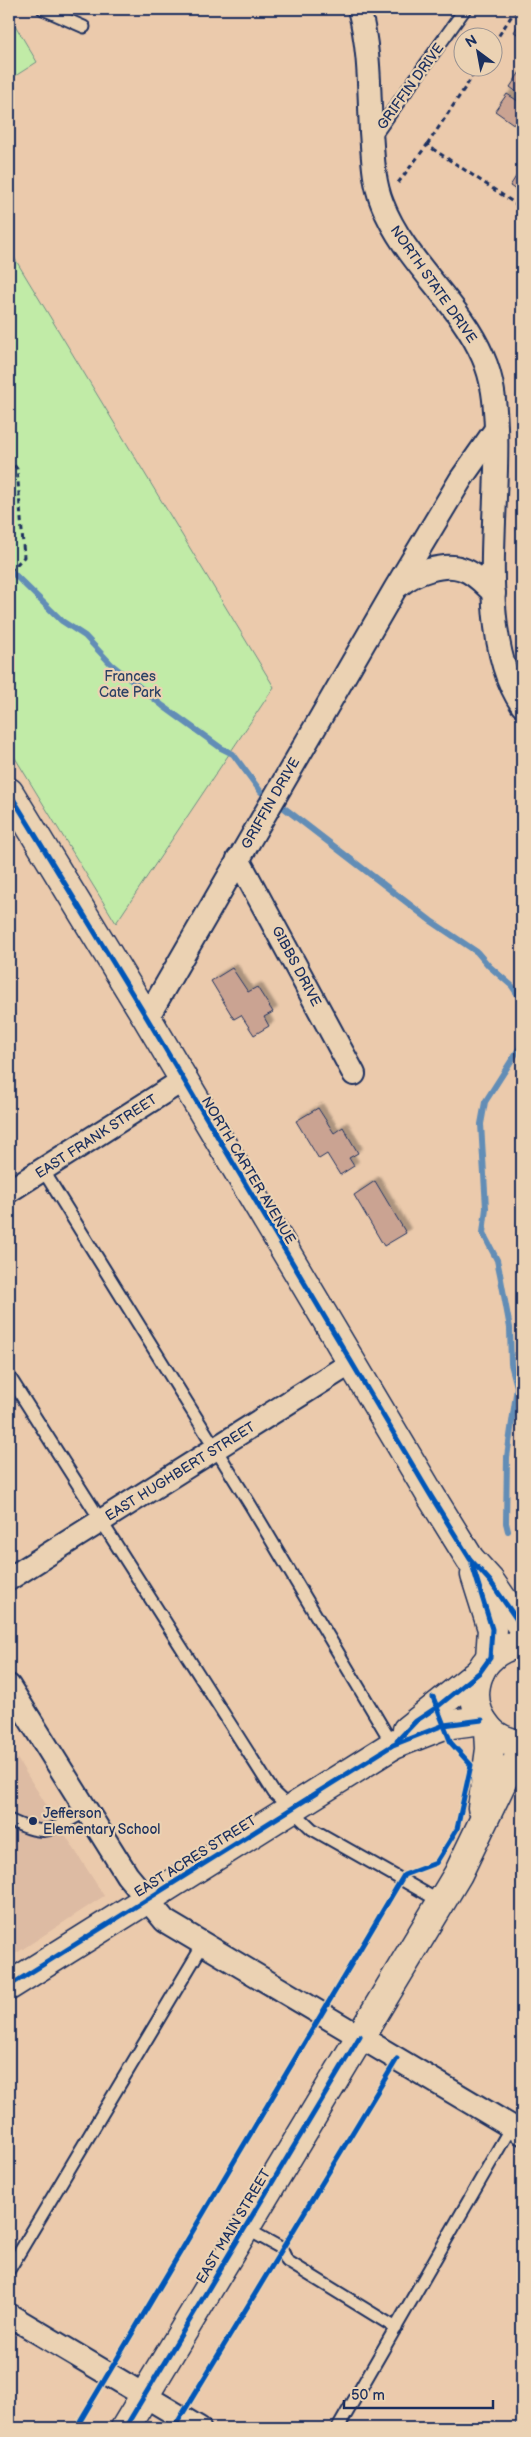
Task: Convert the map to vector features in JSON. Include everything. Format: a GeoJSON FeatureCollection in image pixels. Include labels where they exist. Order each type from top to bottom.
{"type":"FeatureCollection","features":[{"type":"Feature","properties":{"kind":"street","name":"NORTH STATE DRIVE"},"geometry":{"type":"LineString","coordinates":[[359,9],[367,59],[373,172],[382,203],[400,236],[477,345],[490,376],[496,429],[494,593],[497,631],[513,690],[522,705]]}},
{"type":"Feature","properties":{"kind":"street","name":"GRIFFIN DRIVE"},"geometry":{"type":"LineString","coordinates":[[147,1018],[395,589],[461,479],[496,429]]}},
{"type":"Feature","properties":{"kind":"street","name":"GRIFFIN DRIVE"},"geometry":{"type":"LineString","coordinates":[[395,589],[407,578],[425,569],[461,568],[475,576],[494,593]]}},
{"type":"Feature","properties":{"kind":"street","name":"NORTH CARTER AVENUE"},"geometry":{"type":"LineString","coordinates":[[12,803],[147,1018],[351,1363],[470,1559],[490,1581],[522,1627]]}},
{"type":"Feature","properties":{"kind":"street","name":"GIBBS DRIVE"},"geometry":{"type":"LineString","coordinates":[[238,859],[354,1074]]}},
{"type":"Feature","properties":{"kind":"street","name":"EAST FRANK STREET"},"geometry":{"type":"LineString","coordinates":[[9,1191],[183,1080]]}},
{"type":"Feature","properties":{"kind":"street","name":"EAST HUGHBERT STREET"},"geometry":{"type":"LineString","coordinates":[[9,1579],[351,1363]]}},
{"type":"Feature","properties":{"kind":"street","name":"NORTH CARTER AVENUE"},"geometry":{"type":"LineString","coordinates":[[470,1559],[492,1629],[485,1665],[474,1691],[475,1703],[485,1725]]}},
{"type":"Feature","properties":{"kind":"street"},"geometry":{"type":"LineString","coordinates":[[490,1581],[522,1600]]}},
{"type":"Feature","properties":{"kind":"street","name":"EAST ACRES STREET"},"geometry":{"type":"LineString","coordinates":[[393,1745],[416,1721],[437,1707],[504,1648],[522,1644]]}},
{"type":"Feature","properties":{"kind":"street"},"geometry":{"type":"LineString","coordinates":[[11,1696],[127,1875],[166,1920],[517,2130]]}},
{"type":"Feature","properties":{"kind":"street","name":"EAST ACRES STREET"},"geometry":{"type":"LineString","coordinates":[[9,1986],[393,1745],[444,1725],[485,1725]]}},
{"type":"Feature","properties":{"kind":"street"},"geometry":{"type":"LineString","coordinates":[[485,1725],[506,1741],[522,1745]]}},
{"type":"Feature","properties":{"kind":"street","name":"EAST MAIN STREET"},"geometry":{"type":"LineString","coordinates":[[480,1826],[490,1749],[485,1725]]}},
{"type":"Feature","properties":{"kind":"street","name":"EAST MAIN STREET"},"geometry":{"type":"LineString","coordinates":[[125,2428],[458,1874],[505,1776],[522,1756]]}},
{"type":"Feature","properties":{"kind":"street"},"geometry":{"type":"LineString","coordinates":[[9,2315],[200,2428]]}},
{"type":"Feature","properties":{"kind":"lane"},"geometry":{"type":"LineString","coordinates":[[43,9],[84,26]]}},
{"type":"Feature","properties":{"kind":"lane","name":"GRIFFIN DRIVE"},"geometry":{"type":"LineString","coordinates":[[372,139],[465,9]]}},
{"type":"Feature","properties":{"kind":"lane"},"geometry":{"type":"LineString","coordinates":[[43,1170],[215,1448],[393,1745]]}},
{"type":"Feature","properties":{"kind":"lane"},"geometry":{"type":"LineString","coordinates":[[9,1376],[274,1793],[312,1829],[441,1902]]}},
{"type":"Feature","properties":{"kind":"lane"},"geometry":{"type":"LineString","coordinates":[[9,1820],[32,1831],[44,1832],[87,1811]]}},
{"type":"Feature","properties":{"kind":"lane"},"geometry":{"type":"LineString","coordinates":[[9,2270],[204,1943]]}},
{"type":"Feature","properties":{"kind":"lane"},"geometry":{"type":"LineString","coordinates":[[338,2428],[396,2328],[517,2130]]}},
{"type":"Feature","properties":{"kind":"lane"},"geometry":{"type":"LineString","coordinates":[[245,2228],[281,2248],[287,2261],[396,2328]]}},
{"type":"Feature","properties":{"kind":"path"},"geometry":{"type":"LineString","coordinates":[[504,28],[516,9]]}},
{"type":"Feature","properties":{"kind":"path"},"geometry":{"type":"LineString","coordinates":[[382,203],[427,145],[471,78]]}},
{"type":"Feature","properties":{"kind":"path"},"geometry":{"type":"LineString","coordinates":[[427,145],[522,208]]}},
{"type":"Feature","properties":{"kind":"path"},"geometry":{"type":"LineString","coordinates":[[9,458],[17,468],[24,557],[9,572]]}},
{"type":"Feature","properties":{"kind":"shaded area","name":"Jefferson Elementary School"},"geometry":{"type":"Polygon","coordinates":[[[9,1746],[104,1896],[9,1958],[9,1746]]]}},
{"type":"Feature","properties":{"kind":"green space"},"geometry":{"type":"Polygon","coordinates":[[[9,15],[37,62],[9,80],[9,15]]]}},
{"type":"Feature","properties":{"kind":"green space","name":"Frances Cate Park"},"geometry":{"type":"Polygon","coordinates":[[[9,249],[274,687],[116,923],[9,748],[9,249]]]}},
{"type":"Feature","properties":{"kind":"building"},"geometry":{"type":"Polygon","coordinates":[[[522,19],[522,37],[514,32],[522,19]]]}},
{"type":"Feature","properties":{"kind":"building"},"geometry":{"type":"Polygon","coordinates":[[[522,69],[522,96],[510,87],[522,69]]]}},
{"type":"Feature","properties":{"kind":"building"},"geometry":{"type":"Polygon","coordinates":[[[507,94],[518,101],[522,96],[522,130],[495,111],[507,94]]]}},
{"type":"Feature","properties":{"kind":"building"},"geometry":{"type":"Polygon","coordinates":[[[522,167],[522,194],[510,186],[522,167]]]}},
{"type":"Feature","properties":{"kind":"building"},"geometry":{"type":"Polygon","coordinates":[[[232,968],[248,992],[257,987],[273,1012],[264,1017],[269,1026],[254,1035],[241,1015],[234,1019],[211,981],[232,968]]]}},
{"type":"Feature","properties":{"kind":"building"},"geometry":{"type":"Polygon","coordinates":[[[318,1108],[334,1133],[343,1127],[358,1153],[349,1158],[354,1166],[340,1175],[327,1154],[319,1159],[296,1121],[318,1108]]]}},
{"type":"Feature","properties":{"kind":"building"},"geometry":{"type":"Polygon","coordinates":[[[375,1181],[406,1233],[384,1246],[354,1195],[375,1181]]]}},
{"type":"Feature","properties":{"kind":"waterway"},"geometry":{"type":"LineString","coordinates":[[9,569],[62,621],[85,636],[111,664],[163,706],[221,748],[233,754],[261,792]]}},
{"type":"Feature","properties":{"kind":"waterway"},"geometry":{"type":"LineString","coordinates":[[283,807],[431,921],[477,952],[489,966],[512,986],[522,1001]]}},
{"type":"Feature","properties":{"kind":"waterway"},"geometry":{"type":"LineString","coordinates":[[508,1531],[506,1523],[507,1457],[517,1387],[511,1364],[510,1328],[497,1260],[483,1233],[486,1208],[481,1124],[485,1102],[522,1044]]}},
{"type":"Feature","properties":{"kind":"waterway"},"geometry":{"type":"LineString","coordinates":[[516,2428],[522,2418]]}},
{"type":"Feature","properties":{"kind":"cycle path"},"geometry":{"type":"LineString","coordinates":[[9,792],[147,1018],[431,1496],[470,1559],[490,1581],[522,1627]]}},
{"type":"Feature","properties":{"kind":"cycle path"},"geometry":{"type":"LineString","coordinates":[[397,1741],[416,1721],[437,1707],[480,1672],[490,1658],[492,1629],[472,1564]]}},
{"type":"Feature","properties":{"kind":"cycle path"},"geometry":{"type":"LineString","coordinates":[[76,2428],[404,1875],[436,1863],[457,1829],[471,1765],[451,1743],[433,1697]]}},
{"type":"Feature","properties":{"kind":"cycle path"},"geometry":{"type":"LineString","coordinates":[[9,1986],[393,1745],[444,1725],[482,1720]]}},
{"type":"Feature","properties":{"kind":"cycle path"},"geometry":{"type":"LineString","coordinates":[[125,2428],[360,2036]]}},
{"type":"Feature","properties":{"kind":"cycle path"},"geometry":{"type":"LineString","coordinates":[[174,2428],[397,2059]]}},
{"type":"Feature","properties":{"kind":"place","name":"Jefferson Elementary School"},"geometry":{"type":"Point","coordinates":[33,1821]}}]}
